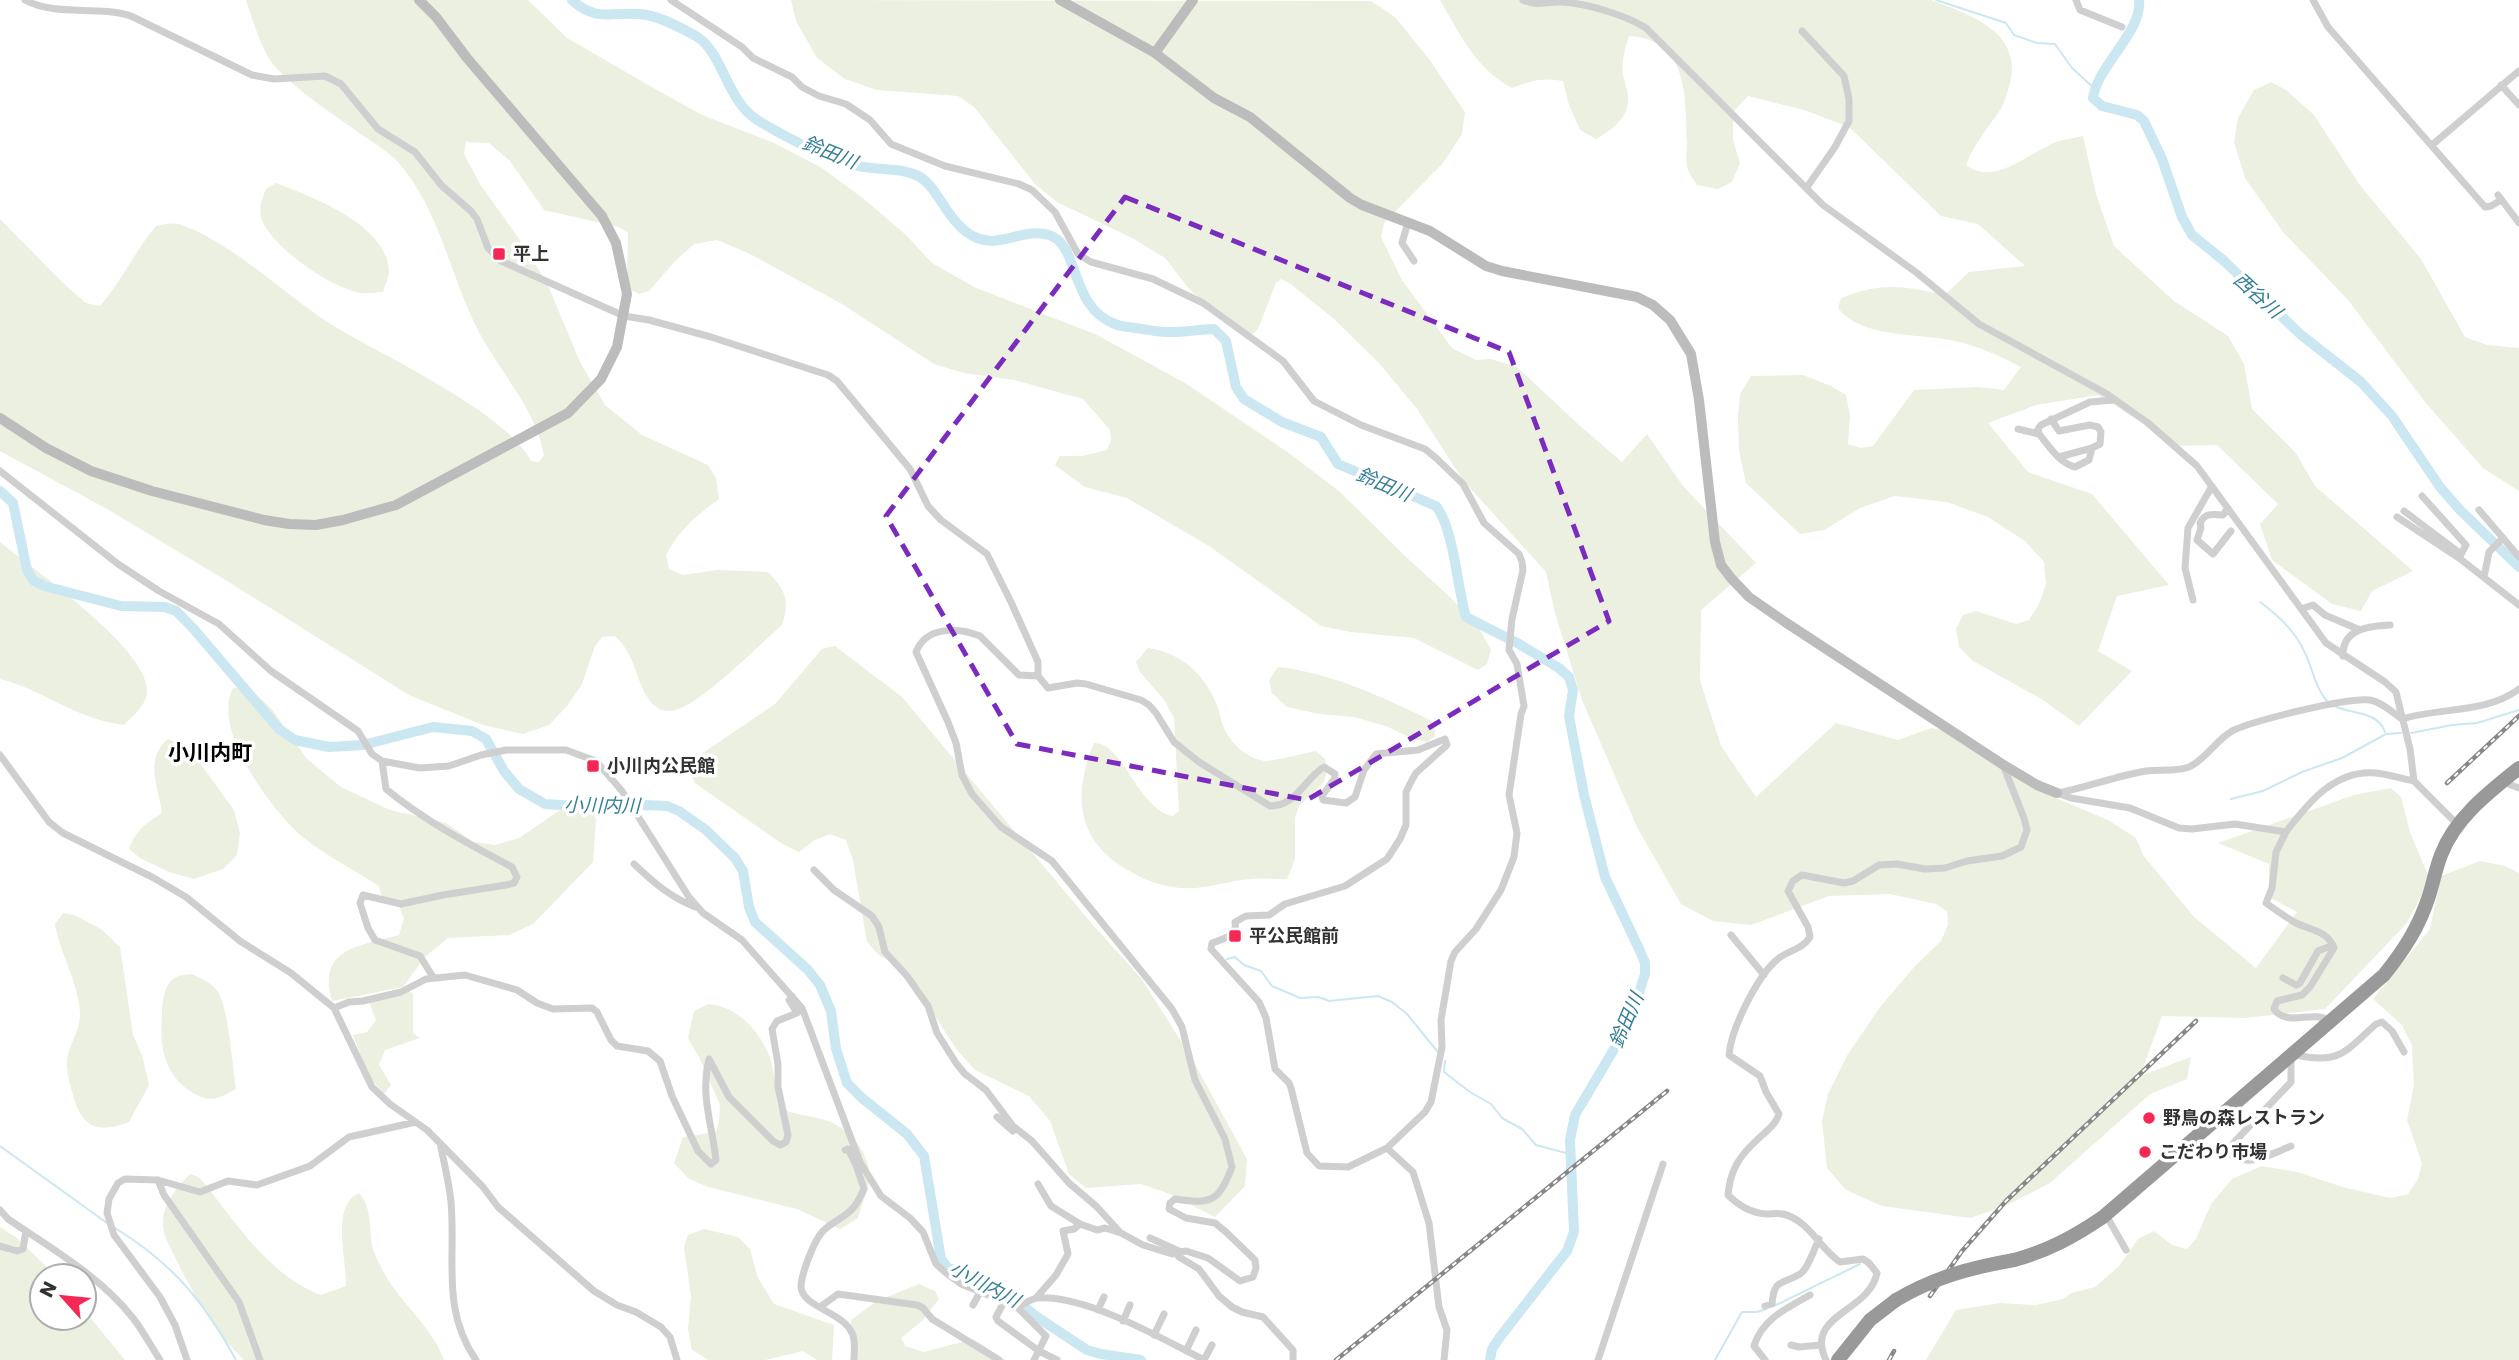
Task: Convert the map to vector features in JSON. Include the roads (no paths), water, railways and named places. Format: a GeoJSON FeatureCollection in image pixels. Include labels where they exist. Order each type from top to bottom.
{"type":"FeatureCollection","features":[{"type":"Feature","properties":{"kind":"highway"},"geometry":{"type":"LineString","coordinates":[[1838,1360],[1870,1321],[1896,1300],[1922,1285],[1962,1270],[2036,1254],[2068,1240],[2106,1215],[2384,975],[2406,948],[2428,898],[2441,854],[2458,825],[2519,768]]}},
{"type":"Feature","properties":{"kind":"street"},"geometry":{"type":"LineString","coordinates":[[25,0],[36,6],[114,10],[262,79],[302,76],[332,79],[349,92],[378,129],[415,152],[442,186],[471,211],[477,219],[488,248],[500,261],[624,316],[712,337],[828,375],[837,381],[910,469],[928,506],[941,520],[987,554],[1038,662],[1038,676],[1048,688],[1086,684],[1141,700],[1156,713],[1174,742],[1209,769],[1270,806],[1279,806],[1290,801],[1324,767],[1335,774],[1335,778],[1322,796],[1323,800],[1346,803],[1355,797],[1364,770],[1376,754],[1418,750],[1445,739],[1447,745],[1416,773],[1406,792],[1406,825],[1401,839],[1387,859],[1345,886],[1285,904],[1269,915],[1246,916],[1235,922],[1237,928],[1233,934],[1212,943],[1211,949],[1259,1002],[1263,1010],[1275,1069],[1289,1083],[1307,1153],[1312,1160],[1319,1166],[1348,1167],[1387,1148],[1425,1112],[1431,1102],[1442,1047],[1441,1020],[1451,961],[1501,890],[1514,857],[1516,816],[1509,795],[1519,722],[1524,706],[1517,664],[1509,650],[1512,619],[1523,570],[1519,554],[1484,523],[1463,484],[1425,449],[1362,425],[1314,401],[1283,361],[1203,303],[1153,279],[1091,262],[1078,254],[1055,212],[1032,190],[1019,184],[945,166],[891,145],[870,120],[846,104],[819,96],[802,87],[792,77],[753,58],[742,47],[671,0]]}},
{"type":"Feature","properties":{"kind":"street"},"geometry":{"type":"LineString","coordinates":[[0,418],[46,448],[91,471],[177,498],[289,524],[331,523],[396,505],[568,413],[593,388],[606,370],[617,347],[627,294],[617,243],[602,216],[419,0]]}},
{"type":"Feature","properties":{"kind":"street"},"geometry":{"type":"LineString","coordinates":[[1060,0],[1155,53],[1214,98],[1263,126],[1350,198],[1377,212],[1445,238],[1486,266],[1637,297],[1653,305],[1670,320],[1690,354],[1699,400],[1715,542],[1721,565],[1749,597],[1785,622],[2037,785],[2071,798],[2130,808],[2179,828],[2235,824],[2286,832]]}},
{"type":"Feature","properties":{"kind":"street"},"geometry":{"type":"LineString","coordinates":[[1155,53],[1193,0]]}},
{"type":"Feature","properties":{"kind":"street"},"geometry":{"type":"LineString","coordinates":[[1523,0],[1536,5],[1560,2],[1609,12],[1646,28],[1823,205],[1917,273],[1979,324],[2089,383],[2148,423],[2197,466],[2326,643],[2396,692],[2410,749],[2414,781]]}},
{"type":"Feature","properties":{"kind":"street"},"geometry":{"type":"LineString","coordinates":[[2076,0],[2080,10],[2122,27]]}},
{"type":"Feature","properties":{"kind":"street"},"geometry":{"type":"LineString","coordinates":[[2313,0],[2328,27],[2485,207],[2491,206],[2499,197],[2519,223]]}},
{"type":"Feature","properties":{"kind":"street"},"geometry":{"type":"LineString","coordinates":[[1802,31],[1844,76],[1849,99],[1849,121],[1835,147],[1807,187]]}},
{"type":"Feature","properties":{"kind":"street"},"geometry":{"type":"LineString","coordinates":[[2432,145],[2519,71]]}},
{"type":"Feature","properties":{"kind":"street"},"geometry":{"type":"LineString","coordinates":[[2501,85],[2519,105]]}},
{"type":"Feature","properties":{"kind":"street"},"geometry":{"type":"LineString","coordinates":[[1408,222],[1402,243],[1415,261]]}},
{"type":"Feature","properties":{"kind":"street"},"geometry":{"type":"LineString","coordinates":[[2092,448],[2089,460],[2075,467],[2061,461],[2039,434],[2038,429],[2051,419],[2090,402],[2114,400]]}},
{"type":"Feature","properties":{"kind":"street"},"geometry":{"type":"LineString","coordinates":[[2051,419],[2059,431],[2090,425],[2098,427],[2102,439],[2100,444],[2061,461]]}},
{"type":"Feature","properties":{"kind":"street"},"geometry":{"type":"LineString","coordinates":[[2018,429],[2039,434]]}},
{"type":"Feature","properties":{"kind":"street"},"geometry":{"type":"LineString","coordinates":[[0,471],[110,557],[159,591],[219,624],[271,671],[358,731],[372,754],[382,761],[420,768],[449,766],[506,750],[566,750],[596,761],[622,791],[699,909],[712,921],[742,940],[802,1008],[858,1164],[864,1189],[854,1208],[823,1231],[804,1270],[801,1289],[807,1300],[842,1319],[849,1327],[854,1335],[854,1360]]}},
{"type":"Feature","properties":{"kind":"street"},"geometry":{"type":"LineString","coordinates":[[2193,600],[2185,568],[2188,528],[2212,486]]}},
{"type":"Feature","properties":{"kind":"street"},"geometry":{"type":"LineString","coordinates":[[2422,496],[2466,545],[2460,556]]}},
{"type":"Feature","properties":{"kind":"street"},"geometry":{"type":"LineString","coordinates":[[2228,508],[2223,514],[2203,517],[2197,540],[2213,554],[2231,531]]}},
{"type":"Feature","properties":{"kind":"street"},"geometry":{"type":"LineString","coordinates":[[2479,510],[2519,557]]}},
{"type":"Feature","properties":{"kind":"street"},"geometry":{"type":"LineString","coordinates":[[2404,511],[2519,605]]}},
{"type":"Feature","properties":{"kind":"street"},"geometry":{"type":"LineString","coordinates":[[2398,517],[2460,556]]}},
{"type":"Feature","properties":{"kind":"street"},"geometry":{"type":"LineString","coordinates":[[2484,577],[2489,552],[2502,539]]}},
{"type":"Feature","properties":{"kind":"street"},"geometry":{"type":"LineString","coordinates":[[2301,608],[2313,605],[2325,615],[2360,630]]}},
{"type":"Feature","properties":{"kind":"street"},"geometry":{"type":"LineString","coordinates":[[2343,656],[2344,640],[2348,636],[2360,630],[2390,625]]}},
{"type":"Feature","properties":{"kind":"street"},"geometry":{"type":"LineString","coordinates":[[1038,676],[1019,675],[980,636],[974,634],[942,630],[919,643],[916,652],[948,722],[956,743],[962,775],[972,794],[1001,827],[1052,861],[1172,1009],[1182,1027],[1195,1080],[1225,1139],[1232,1167],[1218,1195],[1205,1203],[1175,1199],[1170,1203],[1169,1209],[1186,1218],[1215,1223],[1255,1260],[1253,1277],[1240,1280],[1209,1258],[1186,1251],[1179,1253],[1143,1245],[1121,1233],[1105,1228],[1097,1230],[1080,1224],[1051,1206],[1038,1184]]}},
{"type":"Feature","properties":{"kind":"street"},"geometry":{"type":"LineString","coordinates":[[2057,793],[2086,788],[2146,771],[2186,768],[2197,762],[2232,731],[2319,707],[2371,700],[2402,719],[2485,705],[2505,699],[2519,689]]}},
{"type":"Feature","properties":{"kind":"street"},"geometry":{"type":"LineString","coordinates":[[0,755],[49,821],[63,833],[186,897],[240,941],[291,973],[334,1008],[372,1087],[440,1143],[483,1187],[498,1207],[594,1291],[660,1327],[670,1338],[677,1360]]}},
{"type":"Feature","properties":{"kind":"street"},"geometry":{"type":"LineString","coordinates":[[382,761],[386,789],[428,821],[512,867],[517,877],[514,883],[506,885],[401,904],[363,895],[360,903],[375,940],[421,956],[433,978]]}},
{"type":"Feature","properties":{"kind":"street"},"geometry":{"type":"LineString","coordinates":[[1826,1360],[1821,1345],[1828,1322],[1860,1301],[1874,1284],[1877,1273],[1863,1259],[1840,1262],[1832,1257],[1808,1227],[1797,1221],[1782,1214],[1767,1214],[1745,1208],[1728,1195],[1737,1161],[1773,1126],[1779,1114],[1760,1076],[1729,1055],[1741,1017],[1764,975],[1775,961],[1806,945],[1810,937],[1808,927],[1788,891],[1793,881],[1802,875],[1844,883],[1853,881],[1879,865],[1945,868],[2013,853],[2021,848],[2027,830],[2002,764]]}},
{"type":"Feature","properties":{"kind":"street"},"geometry":{"type":"LineString","coordinates":[[2333,946],[2319,931],[2299,925],[2266,904],[2272,888],[2276,852],[2286,832],[2308,803],[2327,787],[2348,777],[2376,772],[2414,781],[2458,825]]}},
{"type":"Feature","properties":{"kind":"street"},"geometry":{"type":"LineString","coordinates":[[2502,782],[2519,788]]}},
{"type":"Feature","properties":{"kind":"street"},"geometry":{"type":"LineString","coordinates":[[634,864],[659,888],[699,909]]}},
{"type":"Feature","properties":{"kind":"street"},"geometry":{"type":"LineString","coordinates":[[814,870],[834,890],[872,916],[879,927],[885,952],[907,976],[928,1006],[937,1032],[965,1074],[986,1090],[1013,1126],[1032,1141],[1069,1183],[1096,1206],[1121,1233]]}},
{"type":"Feature","properties":{"kind":"street"},"geometry":{"type":"LineString","coordinates":[[1731,935],[1764,975]]}},
{"type":"Feature","properties":{"kind":"street"},"geometry":{"type":"LineString","coordinates":[[2329,1021],[2317,1015],[2309,1018],[2280,1016],[2274,1009],[2277,1001],[2302,995],[2310,987],[2333,946]]}},
{"type":"Feature","properties":{"kind":"street"},"geometry":{"type":"LineString","coordinates":[[2283,978],[2296,985],[2300,983],[2318,951],[2333,946]]}},
{"type":"Feature","properties":{"kind":"street"},"geometry":{"type":"LineString","coordinates":[[334,1008],[349,1002],[401,992],[433,978],[465,975],[517,989],[537,1003],[554,1009],[592,1008],[617,1046],[648,1051],[660,1061],[672,1096],[698,1151],[711,1164],[716,1160],[705,1100],[704,1078],[709,1059],[729,1097],[773,1141],[780,1145],[786,1142],[788,1135],[778,1087],[778,1065],[772,1029],[777,1021],[797,1013],[789,1000],[792,996]]}},
{"type":"Feature","properties":{"kind":"street"},"geometry":{"type":"LineString","coordinates":[[2291,1146],[2249,1162],[2232,1157],[2226,1151],[2291,1082],[2291,1054],[2310,1058],[2337,1057],[2376,1024],[2382,1022],[2392,1031],[2404,1052]]}},
{"type":"Feature","properties":{"kind":"street"},"geometry":{"type":"LineString","coordinates":[[997,1118],[1013,1130],[1021,1132]]}},
{"type":"Feature","properties":{"kind":"street"},"geometry":{"type":"LineString","coordinates":[[187,1360],[175,1325],[160,1297],[114,1235],[107,1213],[109,1199],[118,1183],[125,1179],[158,1180],[200,1192],[228,1181],[257,1185],[310,1166],[349,1137],[417,1122]]}},
{"type":"Feature","properties":{"kind":"street"},"geometry":{"type":"LineString","coordinates":[[440,1143],[451,1200],[452,1303],[468,1348],[476,1360]]}},
{"type":"Feature","properties":{"kind":"street"},"geometry":{"type":"LineString","coordinates":[[1387,1148],[1413,1172],[1429,1223],[1439,1307],[1447,1330],[1444,1360]]}},
{"type":"Feature","properties":{"kind":"street"},"geometry":{"type":"LineString","coordinates":[[845,1150],[848,1149],[881,1196],[910,1217],[923,1232],[936,1264],[961,1284],[1017,1306],[1046,1336],[1034,1360]]}},
{"type":"Feature","properties":{"kind":"street"},"geometry":{"type":"LineString","coordinates":[[1598,1360],[1663,1164]]}},
{"type":"Feature","properties":{"kind":"street"},"geometry":{"type":"LineString","coordinates":[[158,1180],[164,1195],[239,1302],[260,1360]]}},
{"type":"Feature","properties":{"kind":"street"},"geometry":{"type":"LineString","coordinates":[[0,1210],[8,1219],[111,1294],[133,1318],[160,1360]]}},
{"type":"Feature","properties":{"kind":"street"},"geometry":{"type":"LineString","coordinates":[[2106,1215],[2126,1250]]}},
{"type":"Feature","properties":{"kind":"street"},"geometry":{"type":"LineString","coordinates":[[1035,1299],[1056,1275],[1068,1254],[1063,1231],[1074,1229],[1080,1224]]}},
{"type":"Feature","properties":{"kind":"street"},"geometry":{"type":"LineString","coordinates":[[0,1246],[17,1251],[23,1249],[26,1231]]}},
{"type":"Feature","properties":{"kind":"street"},"geometry":{"type":"LineString","coordinates":[[1150,1238],[1179,1253]]}},
{"type":"Feature","properties":{"kind":"street"},"geometry":{"type":"LineString","coordinates":[[1765,1306],[1772,1304],[1773,1290],[1778,1284],[1801,1273],[1819,1240]]}},
{"type":"Feature","properties":{"kind":"street"},"geometry":{"type":"LineString","coordinates":[[1179,1253],[1179,1258],[1199,1269],[1219,1296],[1232,1307],[1263,1317],[1293,1349],[1293,1360]]}},
{"type":"Feature","properties":{"kind":"street"},"geometry":{"type":"LineString","coordinates":[[973,1306],[980,1292]]}},
{"type":"Feature","properties":{"kind":"street"},"geometry":{"type":"LineString","coordinates":[[820,1307],[838,1294],[917,1305],[932,1319],[999,1360]]}},
{"type":"Feature","properties":{"kind":"street"},"geometry":{"type":"LineString","coordinates":[[1765,1360],[1754,1346],[1766,1323],[1786,1308],[1810,1296]]}},
{"type":"Feature","properties":{"kind":"street"},"geometry":{"type":"LineString","coordinates":[[1098,1310],[1104,1297]]}},
{"type":"Feature","properties":{"kind":"street"},"geometry":{"type":"LineString","coordinates":[[1017,1306],[1035,1299],[1073,1302],[1123,1321],[1204,1360],[1212,1345]]}},
{"type":"Feature","properties":{"kind":"street"},"geometry":{"type":"LineString","coordinates":[[1004,1302],[996,1317],[998,1321],[1039,1351],[1057,1360]]}},
{"type":"Feature","properties":{"kind":"street"},"geometry":{"type":"LineString","coordinates":[[1123,1321],[1130,1305]]}},
{"type":"Feature","properties":{"kind":"street"},"geometry":{"type":"LineString","coordinates":[[1154,1335],[1164,1314]]}},
{"type":"Feature","properties":{"kind":"street"},"geometry":{"type":"LineString","coordinates":[[1186,1351],[1196,1330]]}},
{"type":"Feature","properties":{"kind":"street"},"geometry":{"type":"LineString","coordinates":[[1791,1345],[1799,1348],[1821,1345]]}},
{"type":"Feature","properties":{"kind":"waterway","name":"鈴田川"},"geometry":{"type":"LineString","coordinates":[[572,0],[582,8],[600,14],[653,16],[696,36],[713,53],[738,101],[757,120],[841,161],[861,167],[904,171],[920,177],[927,182],[959,225],[977,238],[995,241],[1031,234],[1049,235],[1059,241],[1066,250],[1090,304],[1100,316],[1115,324],[1163,332],[1214,329],[1226,341],[1236,387],[1244,399],[1282,422],[1321,437],[1338,464],[1436,506],[1451,543],[1466,617],[1519,644],[1569,677],[1573,690],[1569,716],[1584,795],[1605,877],[1645,963],[1645,974],[1623,1034],[1575,1115],[1570,1140],[1574,1232],[1567,1251],[1500,1337],[1492,1349],[1490,1360]]}},
{"type":"Feature","properties":{"kind":"waterway"},"geometry":{"type":"LineString","coordinates":[[1936,0],[2006,23],[2014,35],[2037,43],[2055,44],[2072,68],[2094,88]]}},
{"type":"Feature","properties":{"kind":"waterway","name":"西谷川"},"geometry":{"type":"LineString","coordinates":[[2139,0],[2134,24],[2102,74],[2093,98],[2102,106],[2137,115],[2144,121],[2162,159],[2182,217],[2192,235],[2223,260],[2300,334],[2361,382],[2392,416],[2440,487],[2519,567]]}},
{"type":"Feature","properties":{"kind":"waterway","name":"小川内川"},"geometry":{"type":"LineString","coordinates":[[0,491],[13,503],[27,570],[33,580],[44,586],[121,606],[165,607],[176,611],[279,729],[295,740],[329,747],[363,745],[433,727],[472,731],[486,739],[504,771],[519,789],[545,804],[627,809],[644,805],[667,806],[706,830],[735,858],[743,871],[749,907],[755,922],[808,970],[820,985],[831,1011],[836,1049],[847,1083],[907,1134],[924,1156],[941,1259],[947,1267],[1014,1298],[1037,1317],[1087,1350],[1141,1360]]}},
{"type":"Feature","properties":{"kind":"waterway"},"geometry":{"type":"LineString","coordinates":[[2260,602],[2296,637],[2327,701]]}},
{"type":"Feature","properties":{"kind":"waterway"},"geometry":{"type":"LineString","coordinates":[[2334,706],[2376,720],[2385,732]]}},
{"type":"Feature","properties":{"kind":"waterway"},"geometry":{"type":"LineString","coordinates":[[2411,733],[2477,723],[2519,710]]}},
{"type":"Feature","properties":{"kind":"waterway"},"geometry":{"type":"LineString","coordinates":[[2231,799],[2263,791],[2302,772],[2342,758],[2386,734],[2401,733]]}},
{"type":"Feature","properties":{"kind":"waterway"},"geometry":{"type":"LineString","coordinates":[[1227,959],[1235,957],[1244,965],[1261,971],[1272,986],[1300,998],[1318,997],[1329,1001],[1378,996],[1392,1002],[1407,1014],[1437,1051]]}},
{"type":"Feature","properties":{"kind":"waterway"},"geometry":{"type":"LineString","coordinates":[[1445,1061],[1444,1072],[1491,1104],[1502,1118],[1522,1129],[1536,1145],[1570,1154]]}},
{"type":"Feature","properties":{"kind":"waterway"},"geometry":{"type":"LineString","coordinates":[[0,1146],[107,1223]]}},
{"type":"Feature","properties":{"kind":"waterway"},"geometry":{"type":"LineString","coordinates":[[115,1228],[153,1255],[185,1285],[212,1319],[236,1360]]}},
{"type":"Feature","properties":{"kind":"waterway"},"geometry":{"type":"LineString","coordinates":[[1774,1306],[1860,1264]]}},
{"type":"Feature","properties":{"kind":"waterway"},"geometry":{"type":"LineString","coordinates":[[1715,1360],[1742,1312],[1766,1309]]}},
{"type":"Feature","properties":{"kind":"railway"},"geometry":{"type":"LineString","coordinates":[[2447,783],[2519,716]]}},
{"type":"Feature","properties":{"kind":"railway"},"geometry":{"type":"LineString","coordinates":[[1930,1296],[1962,1251],[2006,1201],[2196,1021]]}},
{"type":"Feature","properties":{"kind":"railway"},"geometry":{"type":"LineString","coordinates":[[1336,1360],[1667,1091]]}},
{"type":"Feature","properties":{"kind":"railway"},"geometry":{"type":"LineString","coordinates":[[1889,1360],[1894,1351]]}},
{"type":"Feature","properties":{"kind":"place","name":"平上"},"geometry":{"type":"Point","coordinates":[499,254]}},
{"type":"Feature","properties":{"kind":"place","name":"小川内公民館"},"geometry":{"type":"Point","coordinates":[593,766]}},
{"type":"Feature","properties":{"kind":"place","name":"平公民館前"},"geometry":{"type":"Point","coordinates":[1235,936]}},
{"type":"Feature","properties":{"kind":"place","name":"野鳥の森レストラン"},"geometry":{"type":"Point","coordinates":[2149,1118]}},
{"type":"Feature","properties":{"kind":"place","name":"こだわり市場"},"geometry":{"type":"Point","coordinates":[2145,1152]}},
{"type":"Feature","properties":{"kind":"district","name":"小川内町"},"geometry":{"type":"Point","coordinates":[210,753]}}]}
